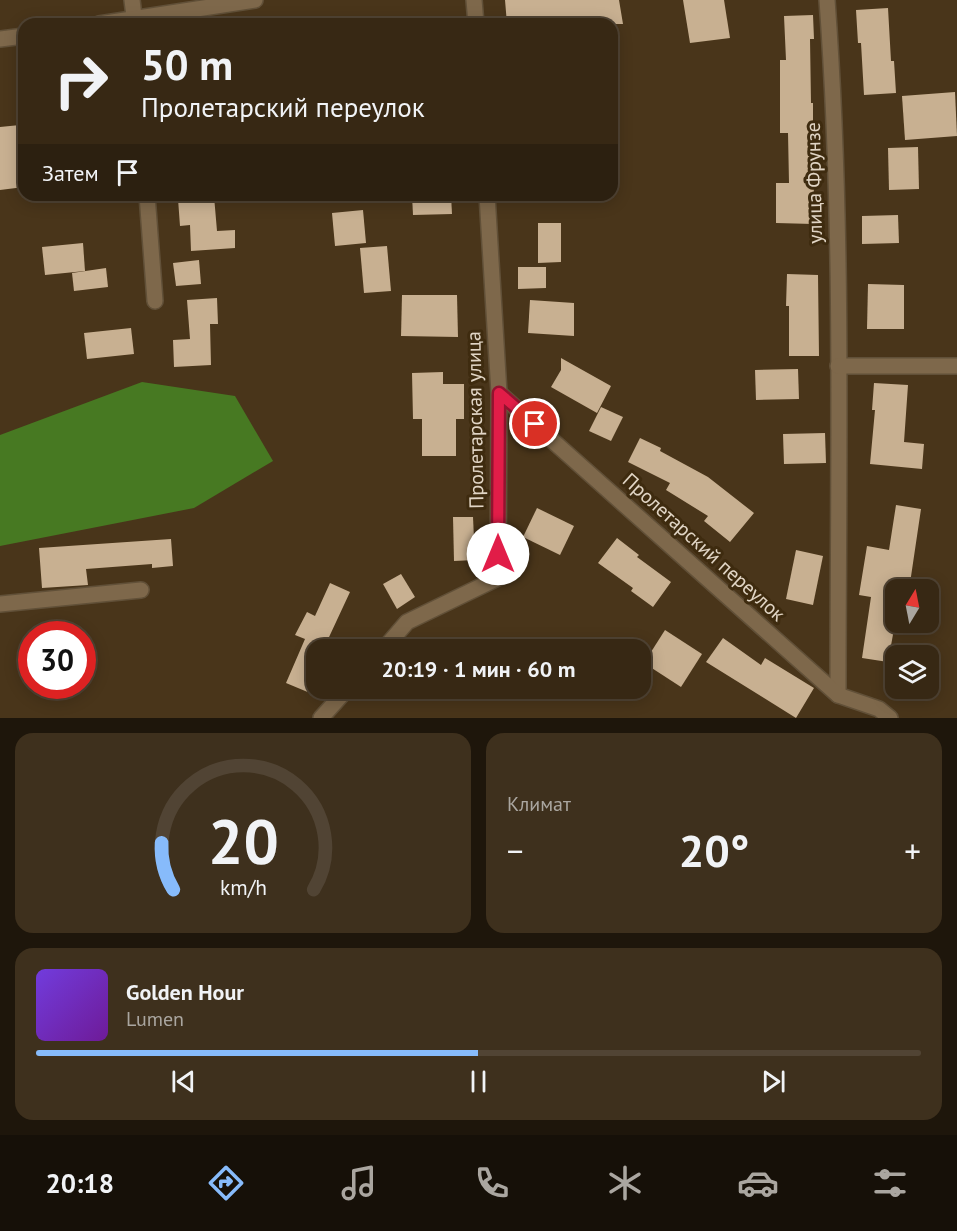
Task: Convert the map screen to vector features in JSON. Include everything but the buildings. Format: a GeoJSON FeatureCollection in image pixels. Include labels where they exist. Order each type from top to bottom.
{"type":"FeatureCollection","features":[{"type":"Feature","properties":{"kind":"street"},"geometry":{"type":"LineString","coordinates":[[132,0],[135,18]]}},
{"type":"Feature","properties":{"kind":"street"},"geometry":{"type":"LineString","coordinates":[[152,18],[255,0]]}},
{"type":"Feature","properties":{"kind":"street"},"geometry":{"type":"LineString","coordinates":[[474,0],[476,18]]}},
{"type":"Feature","properties":{"kind":"street","name":"улица Фрунзе"},"geometry":{"type":"LineString","coordinates":[[827,0],[834,93],[838,366],[838,695]]}},
{"type":"Feature","properties":{"kind":"street"},"geometry":{"type":"LineString","coordinates":[[0,39],[18,37]]}},
{"type":"Feature","properties":{"kind":"street"},"geometry":{"type":"LineString","coordinates":[[147,201],[155,301]]}},
{"type":"Feature","properties":{"kind":"street","name":"Пролетарская улица"},"geometry":{"type":"LineString","coordinates":[[392,639],[407,622],[498,578],[499,393],[486,201]]}},
{"type":"Feature","properties":{"kind":"street"},"geometry":{"type":"LineString","coordinates":[[838,366],[957,366]]}},
{"type":"Feature","properties":{"kind":"street","name":"Пролетарский переулок"},"geometry":{"type":"LineString","coordinates":[[499,393],[838,695],[879,709],[890,718]]}},
{"type":"Feature","properties":{"kind":"street"},"geometry":{"type":"LineString","coordinates":[[0,604],[141,590]]}},
{"type":"Feature","properties":{"kind":"street"},"geometry":{"type":"LineString","coordinates":[[321,718],[338,699]]}},
{"type":"Feature","properties":{"kind":"green space"},"geometry":{"type":"Polygon","coordinates":[[[142,382],[235,396],[273,461],[194,508],[0,546],[0,435],[142,382]]]}},
{"type":"Feature","properties":{"kind":"route"},"geometry":{"type":"LineString","coordinates":[[498,554],[499,393],[535,424]]}}]}
